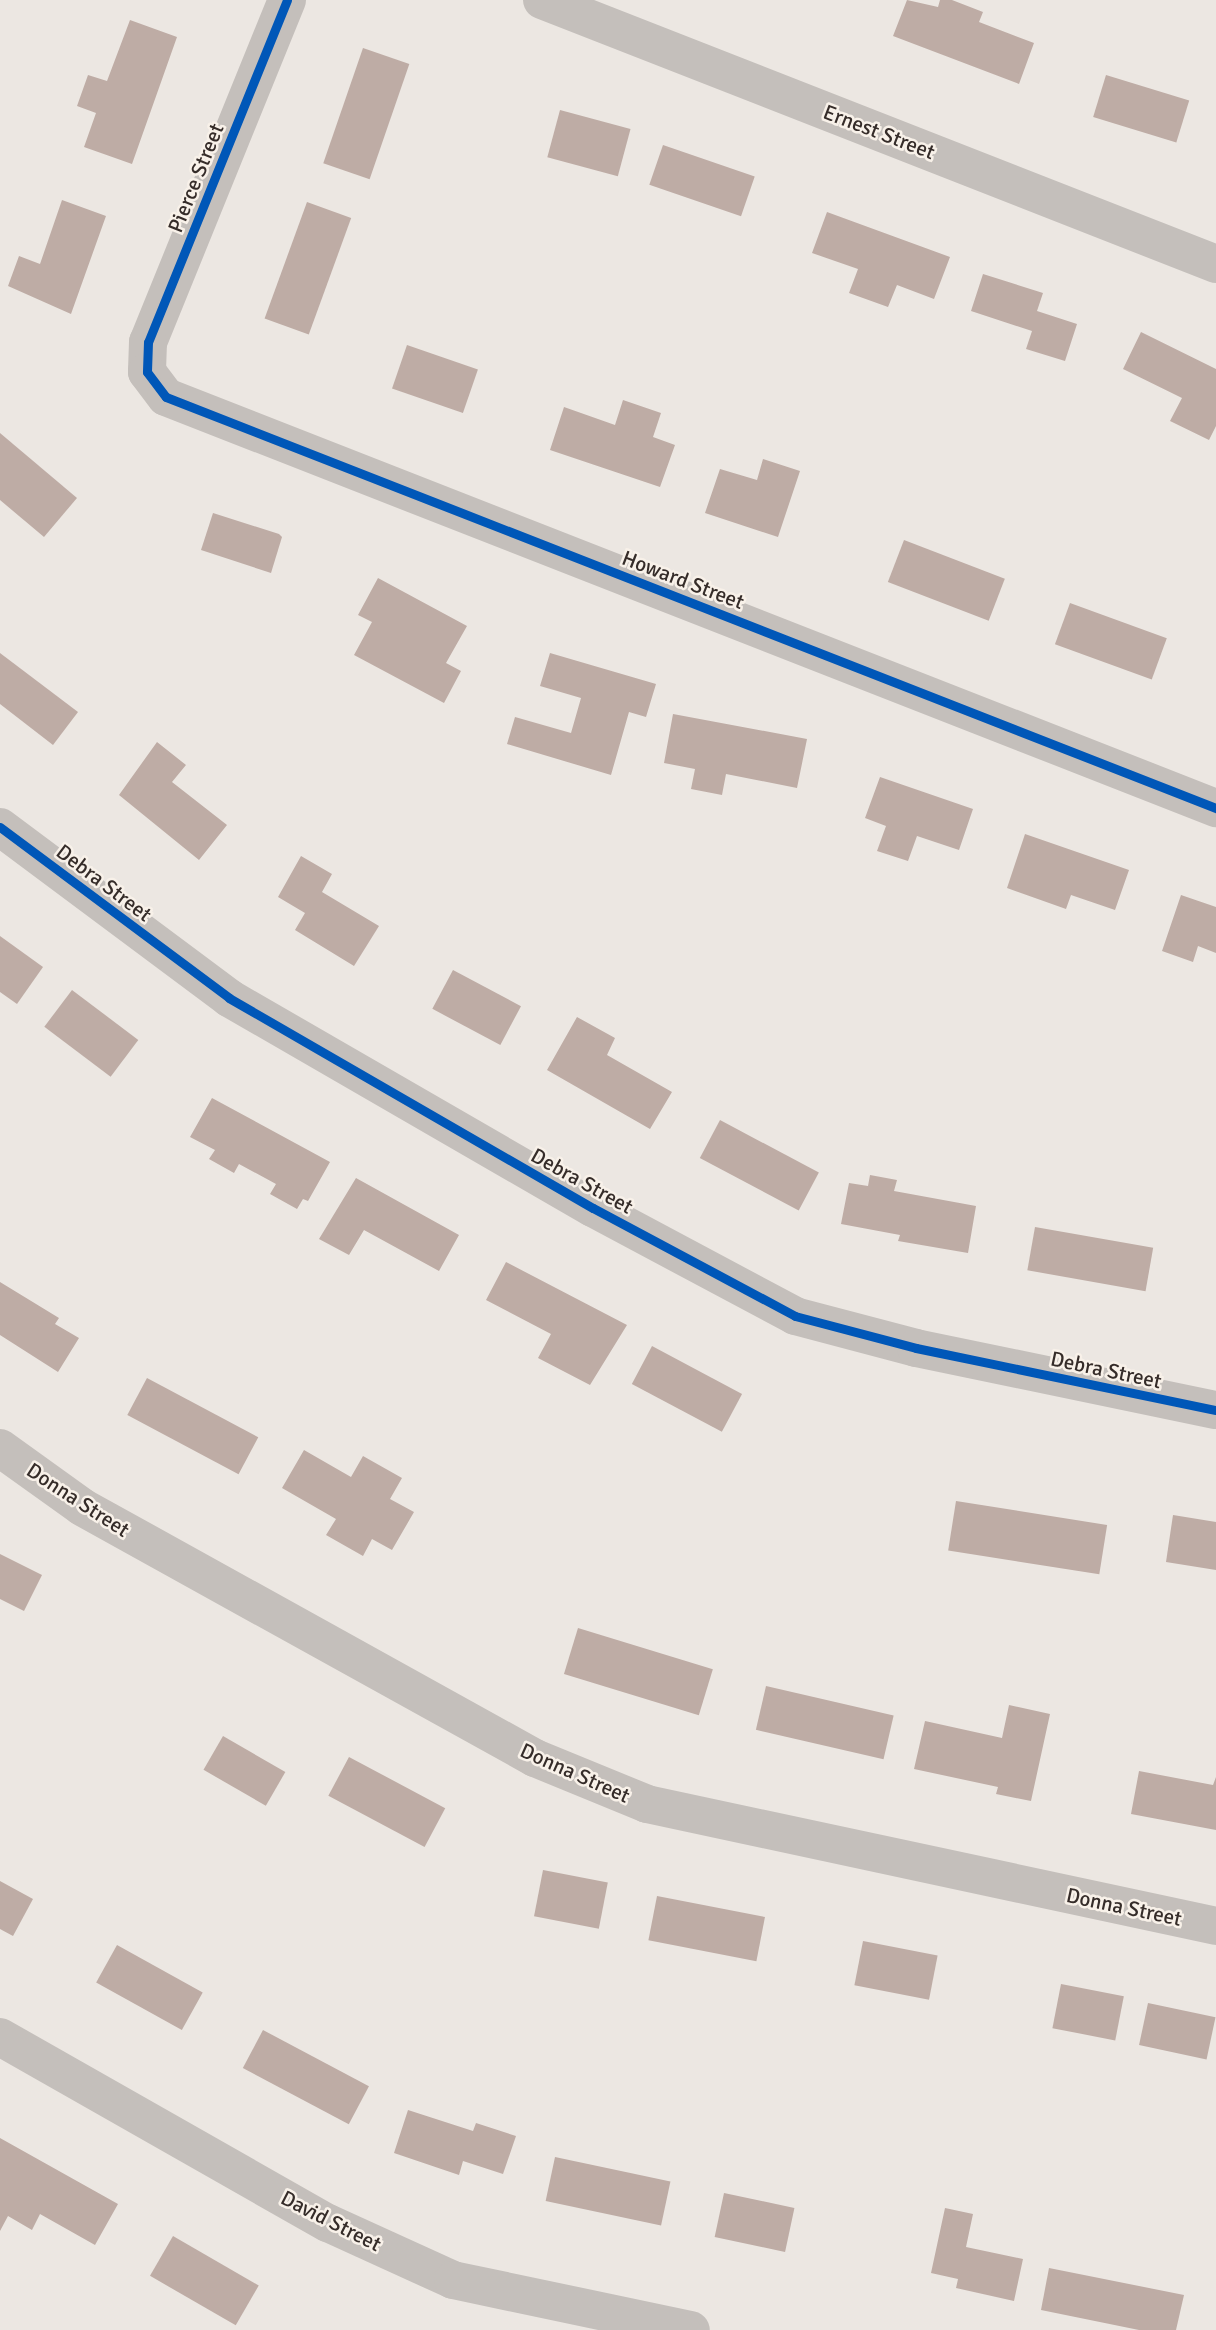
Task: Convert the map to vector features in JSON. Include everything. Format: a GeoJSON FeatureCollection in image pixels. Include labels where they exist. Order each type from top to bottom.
{"type":"FeatureCollection","features":[{"type":"Feature","properties":{"kind":"street","name":"Pierce Street"},"geometry":{"type":"LineString","coordinates":[[147,372],[148,342],[287,0]]}},
{"type":"Feature","properties":{"kind":"street","name":"Ernest Street"},"geometry":{"type":"LineString","coordinates":[[542,0],[1216,264]]}},
{"type":"Feature","properties":{"kind":"street","name":"Howard Street"},"geometry":{"type":"LineString","coordinates":[[147,372],[166,397],[1216,808]]}},
{"type":"Feature","properties":{"kind":"street","name":"Debra Street"},"geometry":{"type":"LineString","coordinates":[[0,827],[229,998],[593,1208],[795,1316],[916,1348],[1216,1410]]}},
{"type":"Feature","properties":{"kind":"street","name":"Donna Street"},"geometry":{"type":"LineString","coordinates":[[0,1448],[82,1507],[511,1744],[647,1804],[1216,1926]]}},
{"type":"Feature","properties":{"kind":"street","name":"David Street"},"geometry":{"type":"LineString","coordinates":[[0,2036],[328,2223],[453,2280],[691,2330]]}},
{"type":"Feature","properties":{"kind":"building"},"geometry":{"type":"Polygon","coordinates":[[[907,0],[938,7],[940,0],[952,0],[983,12],[979,22],[1034,43],[1019,84],[893,36],[907,0]]]}},
{"type":"Feature","properties":{"kind":"building"},"geometry":{"type":"Polygon","coordinates":[[[130,20],[177,37],[132,164],[84,147],[96,113],[77,106],[88,75],[107,81],[130,20]]]}},
{"type":"Feature","properties":{"kind":"building"},"geometry":{"type":"Polygon","coordinates":[[[363,48],[409,64],[370,179],[323,163],[363,48]]]}},
{"type":"Feature","properties":{"kind":"building"},"geometry":{"type":"Polygon","coordinates":[[[1106,75],[1189,100],[1176,143],[1093,117],[1106,75]]]}},
{"type":"Feature","properties":{"kind":"building"},"geometry":{"type":"Polygon","coordinates":[[[560,110],[631,129],[618,176],[547,157],[560,110]]]}},
{"type":"Feature","properties":{"kind":"building"},"geometry":{"type":"Polygon","coordinates":[[[663,145],[755,177],[741,216],[649,185],[663,145]]]}},
{"type":"Feature","properties":{"kind":"building"},"geometry":{"type":"Polygon","coordinates":[[[62,200],[106,216],[71,314],[8,286],[19,256],[40,264],[62,200]]]}},
{"type":"Feature","properties":{"kind":"building"},"geometry":{"type":"Polygon","coordinates":[[[307,202],[351,218],[309,335],[265,319],[307,202]]]}},
{"type":"Feature","properties":{"kind":"building"},"geometry":{"type":"Polygon","coordinates":[[[827,212],[950,257],[934,299],[897,285],[888,307],[849,293],[858,269],[812,253],[827,212]]]}},
{"type":"Feature","properties":{"kind":"building"},"geometry":{"type":"Polygon","coordinates":[[[983,274],[1043,293],[1037,311],[1077,324],[1065,361],[1026,349],[1032,331],[971,311],[983,274]]]}},
{"type":"Feature","properties":{"kind":"building"},"geometry":{"type":"Polygon","coordinates":[[[1141,332],[1216,369],[1216,426],[1209,440],[1170,421],[1182,398],[1123,369],[1141,332]]]}},
{"type":"Feature","properties":{"kind":"building"},"geometry":{"type":"Polygon","coordinates":[[[407,345],[478,369],[463,413],[392,388],[407,345]]]}},
{"type":"Feature","properties":{"kind":"building"},"geometry":{"type":"Polygon","coordinates":[[[623,400],[661,413],[653,437],[675,445],[660,487],[550,450],[564,407],[615,425],[623,400]]]}},
{"type":"Feature","properties":{"kind":"building"},"geometry":{"type":"Polygon","coordinates":[[[0,433],[77,498],[44,537],[0,500],[0,433]]]}},
{"type":"Feature","properties":{"kind":"building"},"geometry":{"type":"Polygon","coordinates":[[[763,459],[800,471],[778,537],[705,513],[720,469],[757,480],[763,459]]]}},
{"type":"Feature","properties":{"kind":"building"},"geometry":{"type":"Polygon","coordinates":[[[213,513],[282,537],[271,573],[201,550],[213,513]]]}},
{"type":"Feature","properties":{"kind":"building"},"geometry":{"type":"Polygon","coordinates":[[[904,540],[1005,579],[989,621],[888,582],[904,540]]]}},
{"type":"Feature","properties":{"kind":"building"},"geometry":{"type":"Polygon","coordinates":[[[378,578],[467,626],[446,663],[461,671],[444,703],[354,655],[372,622],[358,615],[378,578]]]}},
{"type":"Feature","properties":{"kind":"building"},"geometry":{"type":"Polygon","coordinates":[[[1070,603],[1167,638],[1152,680],[1055,644],[1070,603]]]}},
{"type":"Feature","properties":{"kind":"building"},"geometry":{"type":"Polygon","coordinates":[[[0,653],[78,712],[53,745],[0,704],[0,653]]]}},
{"type":"Feature","properties":{"kind":"building"},"geometry":{"type":"Polygon","coordinates":[[[550,653],[656,684],[646,717],[629,712],[611,775],[507,744],[515,717],[571,733],[581,698],[540,686],[550,653]]]}},
{"type":"Feature","properties":{"kind":"building"},"geometry":{"type":"Polygon","coordinates":[[[673,714],[807,739],[797,788],[726,774],[722,795],[691,789],[695,769],[664,763],[673,714]]]}},
{"type":"Feature","properties":{"kind":"building"},"geometry":{"type":"Polygon","coordinates":[[[157,742],[186,765],[172,782],[227,825],[199,860],[119,795],[157,742]]]}},
{"type":"Feature","properties":{"kind":"building"},"geometry":{"type":"Polygon","coordinates":[[[880,777],[973,809],[959,850],[917,836],[908,861],[877,851],[886,826],[865,818],[880,777]]]}},
{"type":"Feature","properties":{"kind":"building"},"geometry":{"type":"Polygon","coordinates":[[[1025,834],[1129,870],[1115,910],[1071,895],[1066,909],[1007,888],[1025,834]]]}},
{"type":"Feature","properties":{"kind":"building"},"geometry":{"type":"Polygon","coordinates":[[[301,856],[332,874],[322,892],[379,926],[354,966],[295,930],[305,913],[278,897],[301,856]]]}},
{"type":"Feature","properties":{"kind":"building"},"geometry":{"type":"Polygon","coordinates":[[[1181,895],[1216,907],[1216,953],[1198,946],[1193,962],[1162,951],[1181,895]]]}},
{"type":"Feature","properties":{"kind":"building"},"geometry":{"type":"Polygon","coordinates":[[[0,936],[43,967],[17,1004],[0,992],[0,936]]]}},
{"type":"Feature","properties":{"kind":"building"},"geometry":{"type":"Polygon","coordinates":[[[453,970],[521,1006],[500,1045],[432,1009],[453,970]]]}},
{"type":"Feature","properties":{"kind":"building"},"geometry":{"type":"Polygon","coordinates":[[[72,990],[138,1040],[111,1077],[44,1027],[72,990]]]}},
{"type":"Feature","properties":{"kind":"building"},"geometry":{"type":"Polygon","coordinates":[[[577,1017],[615,1038],[607,1055],[672,1092],[650,1129],[547,1070],[577,1017]]]}},
{"type":"Feature","properties":{"kind":"building"},"geometry":{"type":"Polygon","coordinates":[[[212,1098],[330,1162],[308,1201],[303,1199],[297,1209],[270,1194],[276,1184],[239,1164],[234,1173],[209,1159],[215,1150],[190,1137],[212,1098]]]}},
{"type":"Feature","properties":{"kind":"building"},"geometry":{"type":"Polygon","coordinates":[[[720,1120],[819,1173],[799,1211],[700,1158],[720,1120]]]}},
{"type":"Feature","properties":{"kind":"building"},"geometry":{"type":"Polygon","coordinates":[[[870,1175],[897,1180],[894,1191],[976,1206],[968,1253],[898,1241],[900,1235],[841,1224],[849,1183],[868,1186],[870,1175]]]}},
{"type":"Feature","properties":{"kind":"building"},"geometry":{"type":"Polygon","coordinates":[[[356,1178],[459,1235],[439,1271],[364,1230],[349,1255],[319,1239],[356,1178]]]}},
{"type":"Feature","properties":{"kind":"building"},"geometry":{"type":"Polygon","coordinates":[[[1035,1227],[1153,1248],[1146,1291],[1027,1270],[1035,1227]]]}},
{"type":"Feature","properties":{"kind":"building"},"geometry":{"type":"Polygon","coordinates":[[[506,1262],[627,1325],[590,1385],[538,1358],[551,1334],[486,1300],[506,1262]]]}},
{"type":"Feature","properties":{"kind":"building"},"geometry":{"type":"Polygon","coordinates":[[[0,1282],[59,1318],[55,1324],[79,1338],[58,1372],[0,1335],[0,1282]]]}},
{"type":"Feature","properties":{"kind":"building"},"geometry":{"type":"Polygon","coordinates":[[[652,1346],[742,1394],[722,1432],[632,1384],[652,1346]]]}},
{"type":"Feature","properties":{"kind":"building"},"geometry":{"type":"Polygon","coordinates":[[[147,1378],[258,1437],[239,1474],[127,1415],[147,1378]]]}},
{"type":"Feature","properties":{"kind":"building"},"geometry":{"type":"Polygon","coordinates":[[[304,1450],[351,1477],[363,1456],[402,1478],[390,1499],[414,1512],[392,1550],[372,1539],[363,1556],[326,1535],[336,1519],[282,1488],[304,1450]]]}},
{"type":"Feature","properties":{"kind":"building"},"geometry":{"type":"Polygon","coordinates":[[[956,1501],[1107,1525],[1099,1574],[948,1550],[956,1501]]]}},
{"type":"Feature","properties":{"kind":"building"},"geometry":{"type":"Polygon","coordinates":[[[1173,1515],[1216,1522],[1216,1570],[1166,1562],[1173,1515]]]}},
{"type":"Feature","properties":{"kind":"building"},"geometry":{"type":"Polygon","coordinates":[[[0,1554],[42,1575],[24,1611],[0,1599],[0,1554]]]}},
{"type":"Feature","properties":{"kind":"building"},"geometry":{"type":"Polygon","coordinates":[[[578,1628],[713,1669],[699,1715],[564,1674],[578,1628]]]}},
{"type":"Feature","properties":{"kind":"building"},"geometry":{"type":"Polygon","coordinates":[[[766,1686],[894,1715],[884,1759],[756,1730],[766,1686]]]}},
{"type":"Feature","properties":{"kind":"building"},"geometry":{"type":"Polygon","coordinates":[[[1009,1705],[1050,1714],[1031,1801],[996,1794],[998,1787],[914,1769],[925,1721],[1002,1738],[1009,1705]]]}},
{"type":"Feature","properties":{"kind":"building"},"geometry":{"type":"Polygon","coordinates":[[[223,1736],[285,1772],[266,1806],[204,1770],[223,1736]]]}},
{"type":"Feature","properties":{"kind":"building"},"geometry":{"type":"Polygon","coordinates":[[[349,1757],[445,1808],[425,1847],[328,1796],[349,1757]]]}},
{"type":"Feature","properties":{"kind":"building"},"geometry":{"type":"Polygon","coordinates":[[[1139,1771],[1213,1785],[1216,1777],[1216,1830],[1131,1814],[1139,1771]]]}},
{"type":"Feature","properties":{"kind":"building"},"geometry":{"type":"Polygon","coordinates":[[[543,1870],[608,1883],[599,1929],[534,1916],[543,1870]]]}},
{"type":"Feature","properties":{"kind":"building"},"geometry":{"type":"Polygon","coordinates":[[[0,1881],[33,1899],[13,1936],[0,1929],[0,1881]]]}},
{"type":"Feature","properties":{"kind":"building"},"geometry":{"type":"Polygon","coordinates":[[[657,1896],[765,1917],[756,1961],[648,1940],[657,1896]]]}},
{"type":"Feature","properties":{"kind":"building"},"geometry":{"type":"Polygon","coordinates":[[[863,1941],[938,1956],[929,2000],[854,1985],[863,1941]]]}},
{"type":"Feature","properties":{"kind":"building"},"geometry":{"type":"Polygon","coordinates":[[[117,1945],[203,1993],[182,2030],[96,1983],[117,1945]]]}},
{"type":"Feature","properties":{"kind":"building"},"geometry":{"type":"Polygon","coordinates":[[[1061,1984],[1124,1996],[1115,2040],[1052,2028],[1061,1984]]]}},
{"type":"Feature","properties":{"kind":"building"},"geometry":{"type":"Polygon","coordinates":[[[1148,2003],[1215,2017],[1207,2059],[1139,2045],[1148,2003]]]}},
{"type":"Feature","properties":{"kind":"building"},"geometry":{"type":"Polygon","coordinates":[[[263,2030],[369,2086],[349,2124],[243,2068],[263,2030]]]}},
{"type":"Feature","properties":{"kind":"building"},"geometry":{"type":"Polygon","coordinates":[[[408,2110],[473,2131],[476,2123],[516,2136],[503,2174],[463,2161],[459,2175],[394,2153],[408,2110]]]}},
{"type":"Feature","properties":{"kind":"building"},"geometry":{"type":"Polygon","coordinates":[[[0,2138],[118,2204],[95,2245],[40,2214],[32,2230],[8,2216],[0,2231],[0,2138]]]}},
{"type":"Feature","properties":{"kind":"building"},"geometry":{"type":"Polygon","coordinates":[[[555,2157],[670,2182],[661,2226],[546,2201],[555,2157]]]}},
{"type":"Feature","properties":{"kind":"building"},"geometry":{"type":"Polygon","coordinates":[[[724,2193],[794,2208],[785,2252],[715,2237],[724,2193]]]}},
{"type":"Feature","properties":{"kind":"building"},"geometry":{"type":"Polygon","coordinates":[[[945,2208],[973,2214],[966,2247],[1023,2259],[1014,2301],[956,2288],[958,2279],[931,2273],[945,2208]]]}},
{"type":"Feature","properties":{"kind":"building"},"geometry":{"type":"Polygon","coordinates":[[[173,2236],[259,2286],[236,2325],[150,2276],[173,2236]]]}},
{"type":"Feature","properties":{"kind":"building"},"geometry":{"type":"Polygon","coordinates":[[[1049,2268],[1184,2295],[1176,2330],[1139,2330],[1041,2310],[1049,2268]]]}},
{"type":"Feature","properties":{"kind":"cycle path"},"geometry":{"type":"LineString","coordinates":[[287,0],[148,342],[147,372],[166,397],[1216,808]]}},
{"type":"Feature","properties":{"kind":"cycle path"},"geometry":{"type":"LineString","coordinates":[[0,827],[229,998],[593,1208],[795,1316],[916,1348],[1216,1410]]}}]}
